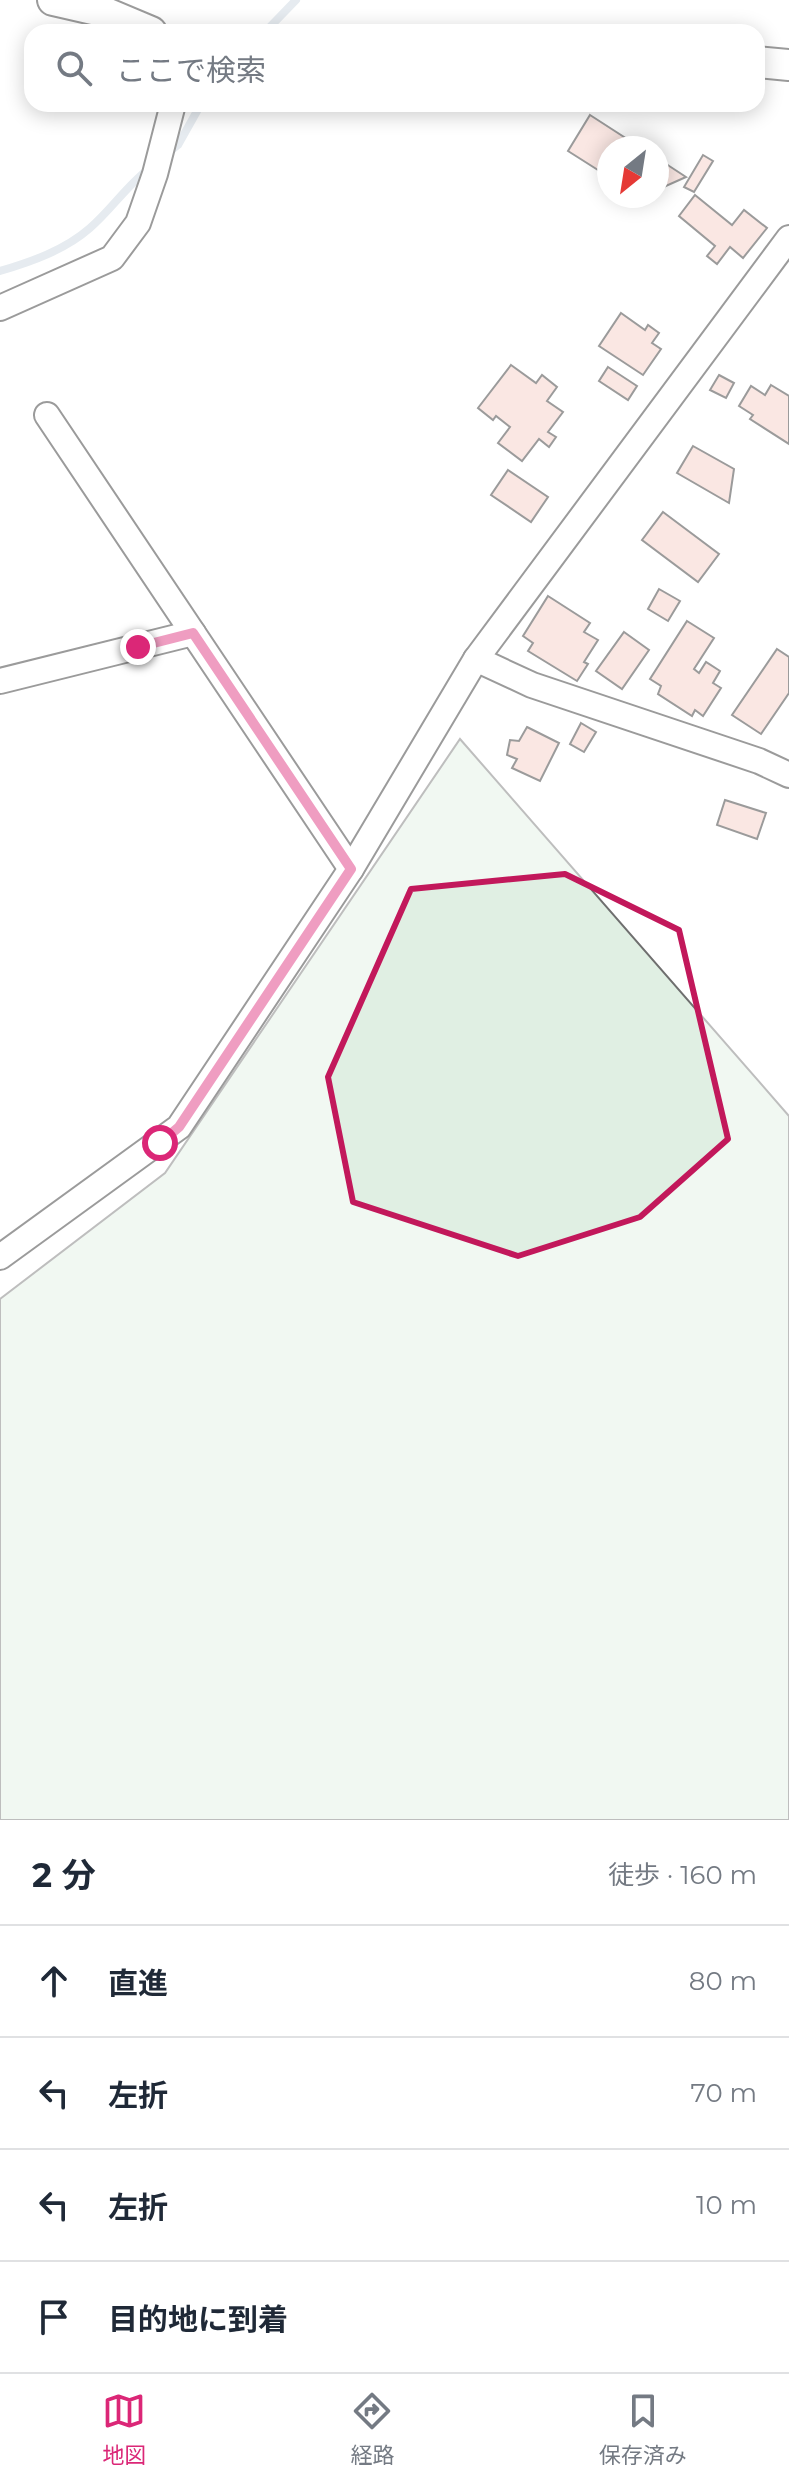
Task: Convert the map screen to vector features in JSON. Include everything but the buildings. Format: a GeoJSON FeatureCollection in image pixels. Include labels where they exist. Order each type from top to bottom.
{"type":"FeatureCollection","features":[{"type":"Feature","properties":{"kind":"street"},"geometry":{"type":"LineString","coordinates":[[53,0],[101,11],[132,24]]}},
{"type":"Feature","properties":{"kind":"street"},"geometry":{"type":"LineString","coordinates":[[765,63],[789,65]]}},
{"type":"Feature","properties":{"kind":"street"},"geometry":{"type":"LineString","coordinates":[[0,308],[112,258],[138,223],[171,112]]}},
{"type":"Feature","properties":{"kind":"street"},"geometry":{"type":"LineString","coordinates":[[0,1257],[179,1127],[351,869],[476,659],[789,238]]}},
{"type":"Feature","properties":{"kind":"street"},"geometry":{"type":"LineString","coordinates":[[47,415],[351,869]]}},
{"type":"Feature","properties":{"kind":"street"},"geometry":{"type":"LineString","coordinates":[[0,681],[193,633]]}},
{"type":"Feature","properties":{"kind":"street"},"geometry":{"type":"LineString","coordinates":[[476,659],[532,685],[759,761],[789,775]]}},
{"type":"Feature","properties":{"kind":"highlighted area"},"geometry":{"type":"Polygon","coordinates":[[[565,874],[679,930],[728,1139],[640,1217],[518,1256],[353,1202],[328,1077],[411,889],[565,874]]]}},
{"type":"Feature","properties":{"kind":"green space"},"geometry":{"type":"Polygon","coordinates":[[[460,739],[789,1116],[789,1820],[0,1820],[0,1299],[165,1173],[460,739]]]}},
{"type":"Feature","properties":{"kind":"waterway"},"geometry":{"type":"LineString","coordinates":[[273,24],[296,0]]}},
{"type":"Feature","properties":{"kind":"waterway"},"geometry":{"type":"LineString","coordinates":[[168,153],[178,145],[197,112]]}},
{"type":"Feature","properties":{"kind":"waterway"},"geometry":{"type":"LineString","coordinates":[[0,271],[24,264],[70,243],[98,221],[151,167]]}},
{"type":"Feature","properties":{"kind":"route"},"geometry":{"type":"LineString","coordinates":[[138,647],[193,633],[351,869],[205,1090],[179,1127],[160,1143]]}}]}
